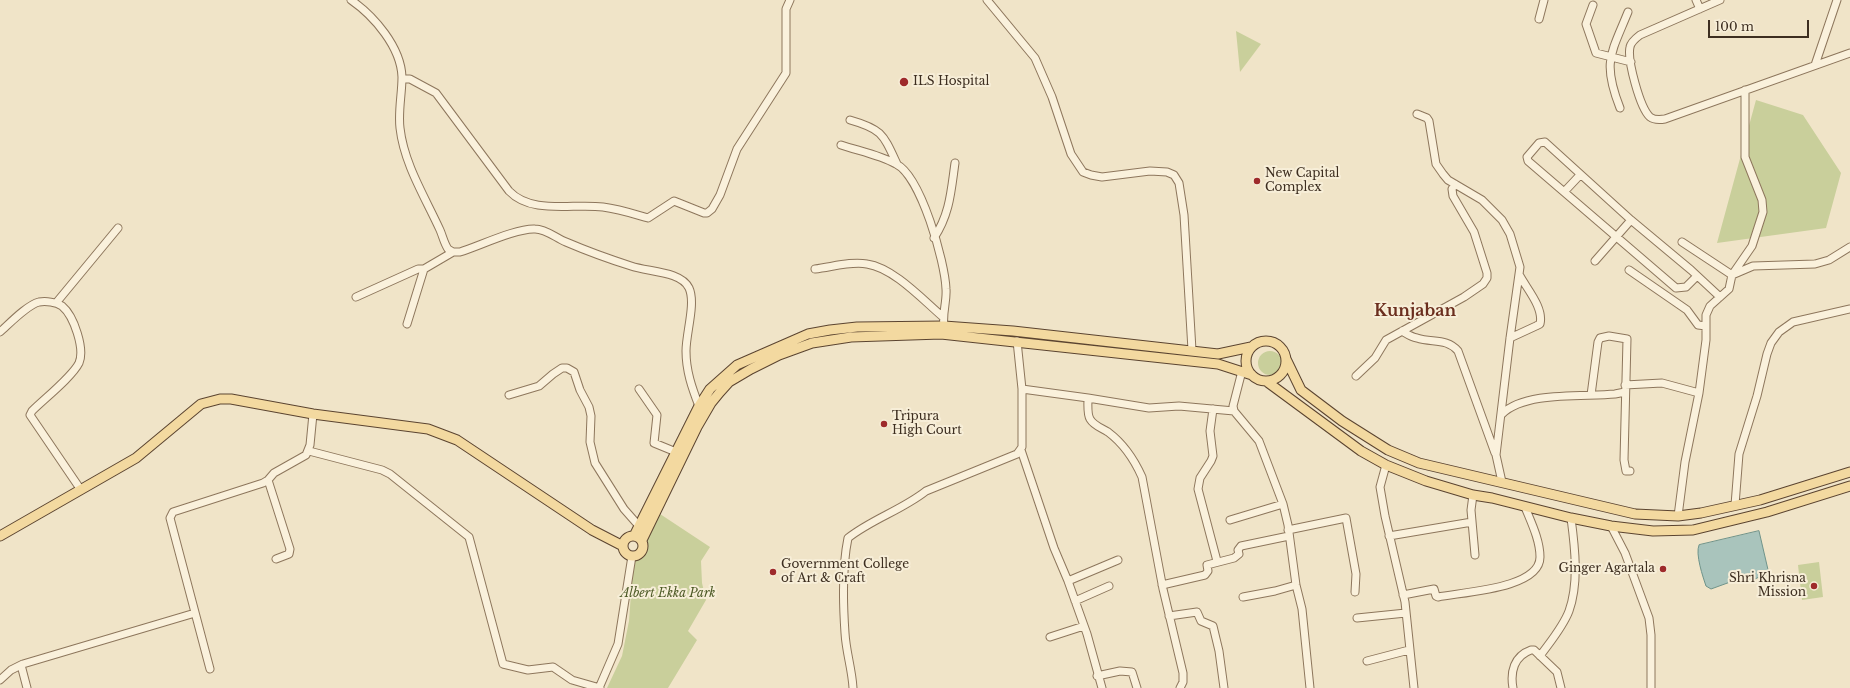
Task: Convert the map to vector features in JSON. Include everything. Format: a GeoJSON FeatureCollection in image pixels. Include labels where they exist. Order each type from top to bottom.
{"type":"FeatureCollection","features":[{"type":"Feature","properties":{"kind":"main road"},"geometry":{"type":"LineString","coordinates":[[0,536],[136,458],[152,446],[192,410],[209,401],[220,398],[313,414],[428,429],[441,433],[457,440],[592,530],[623,546],[625,551],[632,556],[638,555],[643,550],[638,538],[639,526],[700,406],[710,389],[737,366],[808,334],[857,327],[943,321],[1013,331],[1218,354],[1251,347],[1263,341],[1275,343],[1284,352],[1301,390],[1342,421],[1388,450],[1419,463],[1635,514],[1678,516],[1701,513],[1760,500],[1832,476],[1850,472]]}},
{"type":"Feature","properties":{"kind":"main road"},"geometry":{"type":"LineString","coordinates":[[638,538],[697,427],[711,403],[729,382],[751,368],[812,343],[851,337],[941,334],[1017,341],[1218,364],[1266,381],[1361,451],[1386,466],[1426,481],[1473,495],[1492,498],[1571,518],[1611,526],[1653,531],[1693,530],[1767,512],[1850,486]]}},
{"type":"Feature","properties":{"kind":"main road"},"geometry":{"type":"LineString","coordinates":[[1251,347],[1246,358],[1248,370],[1252,375]]}},
{"type":"Feature","properties":{"kind":"main road"},"geometry":{"type":"LineString","coordinates":[[1266,381],[1272,380],[1283,372],[1286,359]]}},
{"type":"Feature","properties":{"kind":"main road"},"geometry":{"type":"LineString","coordinates":[[1832,476],[1839,490]]}},
{"type":"Feature","properties":{"kind":"main road"},"geometry":{"type":"LineString","coordinates":[[623,546],[628,537],[638,538]]}},
{"type":"Feature","properties":{"kind":"street"},"geometry":{"type":"LineString","coordinates":[[351,0],[368,14],[385,33],[397,54],[402,79],[399,116],[405,150],[444,244],[453,252]]}},
{"type":"Feature","properties":{"kind":"street"},"geometry":{"type":"LineString","coordinates":[[402,79],[410,79],[436,93],[509,191],[521,200],[550,206],[603,207],[648,218],[674,201],[704,213],[708,213],[720,195],[737,149],[786,74],[786,9],[790,0]]}},
{"type":"Feature","properties":{"kind":"street"},"geometry":{"type":"LineString","coordinates":[[987,0],[1035,58],[1052,97],[1071,154],[1083,172],[1102,177],[1150,171],[1167,172],[1174,175],[1179,183],[1184,215],[1192,350]]}},
{"type":"Feature","properties":{"kind":"street"},"geometry":{"type":"LineString","coordinates":[[1538,19],[1544,0]]}},
{"type":"Feature","properties":{"kind":"street"},"geometry":{"type":"LineString","coordinates":[[1696,0],[1700,9]]}},
{"type":"Feature","properties":{"kind":"street"},"geometry":{"type":"LineString","coordinates":[[1720,0],[1640,35],[1630,46],[1630,62],[1641,102],[1651,118],[1657,120],[1664,119],[1850,53]]}},
{"type":"Feature","properties":{"kind":"street"},"geometry":{"type":"LineString","coordinates":[[1815,66],[1837,0]]}},
{"type":"Feature","properties":{"kind":"street"},"geometry":{"type":"LineString","coordinates":[[1593,5],[1586,24],[1596,53],[1630,62]]}},
{"type":"Feature","properties":{"kind":"street"},"geometry":{"type":"LineString","coordinates":[[1620,108],[1612,84],[1610,57],[1628,12]]}},
{"type":"Feature","properties":{"kind":"street"},"geometry":{"type":"LineString","coordinates":[[1678,516],[1685,462],[1699,393],[1706,340],[1706,315],[1708,310],[1729,289],[1732,275],[1752,246],[1763,212],[1762,200],[1746,156],[1745,90]]}},
{"type":"Feature","properties":{"kind":"street"},"geometry":{"type":"LineString","coordinates":[[1417,114],[1427,118],[1429,121],[1436,164],[1443,174],[1455,184],[1482,200],[1502,220],[1510,234],[1519,259],[1520,276],[1510,338],[1496,455]]}},
{"type":"Feature","properties":{"kind":"street"},"geometry":{"type":"LineString","coordinates":[[850,120],[872,127],[878,131],[886,141],[897,164],[912,180],[919,192],[944,272],[947,290],[943,321]]}},
{"type":"Feature","properties":{"kind":"street"},"geometry":{"type":"LineString","coordinates":[[1697,276],[1686,287],[1676,288],[1616,238],[1528,160],[1527,157],[1539,143],[1545,142],[1580,175],[1697,276],[1720,297]]}},
{"type":"Feature","properties":{"kind":"street"},"geometry":{"type":"LineString","coordinates":[[841,145],[897,164]]}},
{"type":"Feature","properties":{"kind":"street"},"geometry":{"type":"LineString","coordinates":[[934,238],[947,214],[954,163]]}},
{"type":"Feature","properties":{"kind":"street"},"geometry":{"type":"LineString","coordinates":[[1564,192],[1580,175]]}},
{"type":"Feature","properties":{"kind":"street"},"geometry":{"type":"LineString","coordinates":[[1356,376],[1375,358],[1386,340],[1464,297],[1483,284],[1487,278],[1487,273],[1474,232],[1453,196],[1452,189],[1455,184]]}},
{"type":"Feature","properties":{"kind":"street"},"geometry":{"type":"LineString","coordinates":[[1595,261],[1631,220]]}},
{"type":"Feature","properties":{"kind":"street"},"geometry":{"type":"LineString","coordinates":[[56,303],[118,228]]}},
{"type":"Feature","properties":{"kind":"street"},"geometry":{"type":"LineString","coordinates":[[356,297],[418,269],[424,269],[453,252],[468,249],[522,231],[540,229],[572,245],[619,262],[633,267],[676,276],[685,281],[690,288],[691,298],[686,350],[687,373],[700,406]]}},
{"type":"Feature","properties":{"kind":"street"},"geometry":{"type":"LineString","coordinates":[[1682,242],[1732,275]]}},
{"type":"Feature","properties":{"kind":"street"},"geometry":{"type":"LineString","coordinates":[[1732,275],[1753,266],[1815,264],[1829,260],[1850,247]]}},
{"type":"Feature","properties":{"kind":"street"},"geometry":{"type":"LineString","coordinates":[[815,269],[858,263],[878,267],[904,283],[943,321]]}},
{"type":"Feature","properties":{"kind":"street"},"geometry":{"type":"LineString","coordinates":[[407,324],[424,269]]}},
{"type":"Feature","properties":{"kind":"street"},"geometry":{"type":"LineString","coordinates":[[1629,270],[1687,310],[1698,325],[1706,326]]}},
{"type":"Feature","properties":{"kind":"street"},"geometry":{"type":"LineString","coordinates":[[1510,338],[1540,324],[1541,319],[1537,307],[1520,276]]}},
{"type":"Feature","properties":{"kind":"street"},"geometry":{"type":"LineString","coordinates":[[0,332],[37,302],[56,303],[62,306],[70,315],[77,332],[81,350],[79,362],[74,370],[32,411],[30,415],[81,490]]}},
{"type":"Feature","properties":{"kind":"street"},"geometry":{"type":"LineString","coordinates":[[1735,505],[1739,454],[1771,343],[1785,326],[1793,322],[1850,308]]}},
{"type":"Feature","properties":{"kind":"street"},"geometry":{"type":"LineString","coordinates":[[1402,331],[1417,339],[1447,342],[1458,351],[1496,455],[1502,482]]}},
{"type":"Feature","properties":{"kind":"street"},"geometry":{"type":"LineString","coordinates":[[1591,395],[1598,342],[1603,337],[1628,339],[1625,389],[1624,467],[1626,470],[1630,471]]}},
{"type":"Feature","properties":{"kind":"street"},"geometry":{"type":"LineString","coordinates":[[1017,341],[1022,389],[1021,450],[1054,548],[1068,581],[1084,626],[1097,676],[1102,688]]}},
{"type":"Feature","properties":{"kind":"street"},"geometry":{"type":"LineString","coordinates":[[509,395],[539,386],[552,374],[562,368],[567,368],[574,372],[580,390],[589,407],[590,442],[595,463],[624,509],[639,526]]}},
{"type":"Feature","properties":{"kind":"street"},"geometry":{"type":"LineString","coordinates":[[1242,372],[1233,406],[1234,411],[1259,441],[1283,504],[1289,533],[1296,585],[1302,609],[1310,688]]}},
{"type":"Feature","properties":{"kind":"street"},"geometry":{"type":"LineString","coordinates":[[1502,414],[1506,410],[1515,406],[1536,399],[1591,395],[1662,383],[1699,393]]}},
{"type":"Feature","properties":{"kind":"street"},"geometry":{"type":"LineString","coordinates":[[638,389],[657,415],[654,443],[676,452]]}},
{"type":"Feature","properties":{"kind":"street"},"geometry":{"type":"LineString","coordinates":[[1022,389],[1149,408],[1178,406],[1234,411]]}},
{"type":"Feature","properties":{"kind":"street"},"geometry":{"type":"LineString","coordinates":[[1088,398],[1089,418],[1093,423],[1108,432],[1122,444],[1136,463],[1142,477],[1162,585],[1183,673],[1183,682],[1180,688]]}},
{"type":"Feature","properties":{"kind":"street"},"geometry":{"type":"LineString","coordinates":[[1213,409],[1210,431],[1213,456],[1200,478],[1198,489],[1217,561]]}},
{"type":"Feature","properties":{"kind":"street"},"geometry":{"type":"LineString","coordinates":[[210,668],[170,518],[171,514],[173,512],[268,480],[274,473],[301,458],[309,450],[313,414]]}},
{"type":"Feature","properties":{"kind":"street"},"geometry":{"type":"LineString","coordinates":[[309,450],[382,470],[390,474],[469,537],[503,664],[528,670],[553,666],[572,680],[600,688],[618,644],[632,556]]}},
{"type":"Feature","properties":{"kind":"street"},"geometry":{"type":"LineString","coordinates":[[853,688],[852,670],[845,634],[844,572],[848,538],[863,526],[915,499],[926,491],[950,479],[1017,454],[1021,450]]}},
{"type":"Feature","properties":{"kind":"street"},"geometry":{"type":"LineString","coordinates":[[1386,466],[1380,487],[1389,536],[1403,595],[1414,688]]}},
{"type":"Feature","properties":{"kind":"street"},"geometry":{"type":"LineString","coordinates":[[268,480],[290,549],[289,554],[276,559]]}},
{"type":"Feature","properties":{"kind":"street"},"geometry":{"type":"LineString","coordinates":[[1473,495],[1472,522],[1475,554]]}},
{"type":"Feature","properties":{"kind":"street"},"geometry":{"type":"LineString","coordinates":[[1230,520],[1283,504]]}},
{"type":"Feature","properties":{"kind":"street"},"geometry":{"type":"LineString","coordinates":[[1403,595],[1434,589],[1436,596],[1438,597],[1487,589],[1524,580],[1532,575],[1538,567],[1540,557],[1535,534],[1525,507]]}},
{"type":"Feature","properties":{"kind":"street"},"geometry":{"type":"LineString","coordinates":[[1162,585],[1205,575],[1208,571],[1207,565],[1217,561],[1234,558],[1239,554],[1238,550],[1241,546],[1346,518],[1356,574],[1355,592]]}},
{"type":"Feature","properties":{"kind":"street"},"geometry":{"type":"LineString","coordinates":[[1540,656],[1569,612],[1573,598],[1574,556],[1571,518]]}},
{"type":"Feature","properties":{"kind":"street"},"geometry":{"type":"LineString","coordinates":[[1389,536],[1439,529],[1472,522]]}},
{"type":"Feature","properties":{"kind":"street"},"geometry":{"type":"LineString","coordinates":[[1611,526],[1625,553],[1649,618],[1651,634],[1651,688]]}},
{"type":"Feature","properties":{"kind":"street"},"geometry":{"type":"LineString","coordinates":[[1068,581],[1118,560]]}},
{"type":"Feature","properties":{"kind":"street"},"geometry":{"type":"LineString","coordinates":[[1243,597],[1296,585]]}},
{"type":"Feature","properties":{"kind":"street"},"geometry":{"type":"LineString","coordinates":[[1075,601],[1109,586]]}},
{"type":"Feature","properties":{"kind":"street"},"geometry":{"type":"LineString","coordinates":[[1169,616],[1197,612],[1201,621],[1213,626],[1219,650],[1224,688]]}},
{"type":"Feature","properties":{"kind":"street"},"geometry":{"type":"LineString","coordinates":[[0,680],[4,675],[21,666],[51,655],[195,613]]}},
{"type":"Feature","properties":{"kind":"street"},"geometry":{"type":"LineString","coordinates":[[1357,618],[1406,613]]}},
{"type":"Feature","properties":{"kind":"street"},"geometry":{"type":"LineString","coordinates":[[1050,637],[1084,626]]}},
{"type":"Feature","properties":{"kind":"street"},"geometry":{"type":"LineString","coordinates":[[1367,661],[1409,650]]}},
{"type":"Feature","properties":{"kind":"street"},"geometry":{"type":"LineString","coordinates":[[1513,688],[1511,678],[1512,667],[1528,651],[1534,650],[1558,672],[1561,688]]}},
{"type":"Feature","properties":{"kind":"street"},"geometry":{"type":"LineString","coordinates":[[21,666],[27,688]]}},
{"type":"Feature","properties":{"kind":"street"},"geometry":{"type":"LineString","coordinates":[[1097,676],[1120,671],[1132,672],[1137,688]]}},
{"type":"Feature","properties":{"kind":"green space"},"geometry":{"type":"Polygon","coordinates":[[[1236,31],[1261,44],[1240,72],[1236,31]]]}},
{"type":"Feature","properties":{"kind":"green space"},"geometry":{"type":"Polygon","coordinates":[[[1756,100],[1803,115],[1841,173],[1826,228],[1717,243],[1756,100]]]}},
{"type":"Feature","properties":{"kind":"green space"},"geometry":{"type":"Polygon","coordinates":[[[1270,351],[1275,352],[1281,358],[1281,368],[1275,374],[1270,375],[1265,374],[1259,368],[1258,363],[1259,358],[1265,352],[1270,351]]]}},
{"type":"Feature","properties":{"kind":"green space","name":"Albert Ekka Park"},"geometry":{"type":"Polygon","coordinates":[[[657,512],[710,547],[701,561],[702,583],[706,600],[688,631],[697,640],[668,688],[607,688],[622,656],[629,621],[633,566],[637,547],[646,528],[657,512]]]}},
{"type":"Feature","properties":{"kind":"green space"},"geometry":{"type":"Polygon","coordinates":[[[1819,562],[1823,597],[1802,600],[1798,565],[1819,562]]]}},
{"type":"Feature","properties":{"kind":"water"},"geometry":{"type":"Polygon","coordinates":[[[1759,531],[1769,574],[1751,581],[1733,581],[1711,589],[1706,586],[1699,560],[1699,545],[1759,531]]]}},
{"type":"Feature","properties":{"kind":"place","name":"ILS Hospital"},"geometry":{"type":"Point","coordinates":[904,82]}},
{"type":"Feature","properties":{"kind":"place","name":"New Capital Complex"},"geometry":{"type":"Point","coordinates":[1257,181]}},
{"type":"Feature","properties":{"kind":"place","name":"Tripura High Court"},"geometry":{"type":"Point","coordinates":[884,424]}},
{"type":"Feature","properties":{"kind":"place","name":"Ginger Agartala"},"geometry":{"type":"Point","coordinates":[1663,569]}},
{"type":"Feature","properties":{"kind":"place","name":"Government College of Art & Craft"},"geometry":{"type":"Point","coordinates":[773,572]}},
{"type":"Feature","properties":{"kind":"place","name":"Shri Khrisna Mission"},"geometry":{"type":"Point","coordinates":[1814,586]}},
{"type":"Feature","properties":{"kind":"district","name":"Kunjaban"},"geometry":{"type":"Point","coordinates":[1415,311]}}]}
